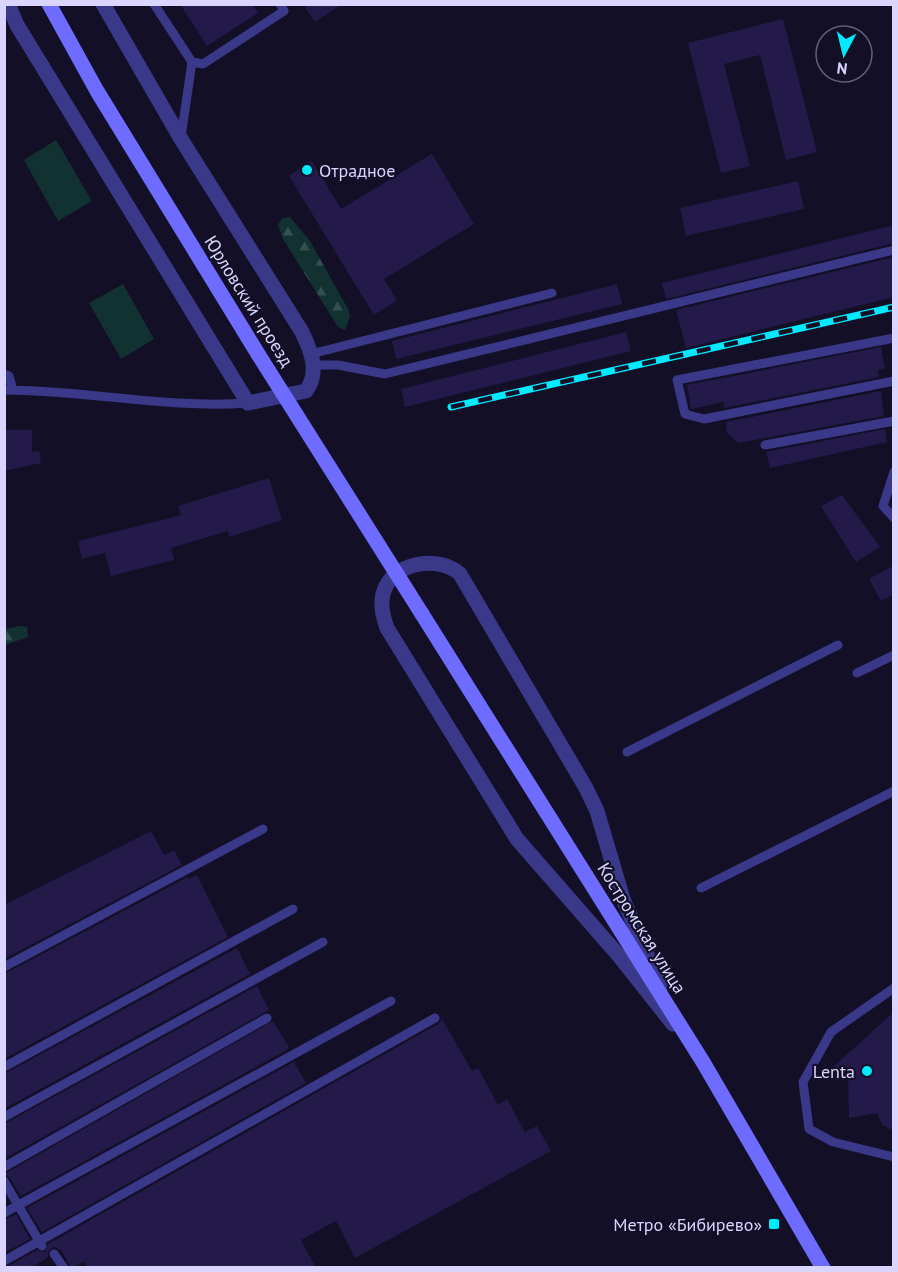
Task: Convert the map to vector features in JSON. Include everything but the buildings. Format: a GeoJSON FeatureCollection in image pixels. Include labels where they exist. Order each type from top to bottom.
{"type":"FeatureCollection","features":[{"type":"Feature","properties":{"kind":"main road","name":"Юрловский проезд"},"geometry":{"type":"LineString","coordinates":[[49,4],[97,91],[258,354],[422,614]]}},
{"type":"Feature","properties":{"kind":"main road","name":"Костромская улица"},"geometry":{"type":"LineString","coordinates":[[422,614],[703,1062],[823,1268]]}},
{"type":"Feature","properties":{"kind":"street"},"geometry":{"type":"LineString","coordinates":[[8,4],[17,25],[248,403],[297,394],[309,386],[314,377],[312,360],[302,332],[181,139],[103,4]]}},
{"type":"Feature","properties":{"kind":"street"},"geometry":{"type":"LineString","coordinates":[[675,1017],[623,899],[597,811],[586,788],[460,574],[450,566],[436,563],[403,570],[389,581],[382,600],[387,628],[401,652],[517,839],[620,957],[703,1062]]}},
{"type":"Feature","properties":{"kind":"lane"},"geometry":{"type":"LineString","coordinates":[[154,4],[192,62],[181,139]]}},
{"type":"Feature","properties":{"kind":"lane"},"geometry":{"type":"LineString","coordinates":[[192,62],[203,64],[275,17],[284,11],[280,4]]}},
{"type":"Feature","properties":{"kind":"lane"},"geometry":{"type":"LineString","coordinates":[[312,360],[385,374],[894,250]]}},
{"type":"Feature","properties":{"kind":"lane"},"geometry":{"type":"LineString","coordinates":[[312,360],[552,293]]}},
{"type":"Feature","properties":{"kind":"lane"},"geometry":{"type":"LineString","coordinates":[[894,338],[677,380],[685,414],[704,419],[894,381]]}},
{"type":"Feature","properties":{"kind":"lane"},"geometry":{"type":"LineString","coordinates":[[4,374],[9,376],[9,390],[215,406],[248,403]]}},
{"type":"Feature","properties":{"kind":"lane"},"geometry":{"type":"LineString","coordinates":[[765,445],[894,421]]}},
{"type":"Feature","properties":{"kind":"lane"},"geometry":{"type":"LineString","coordinates":[[894,472],[883,506],[894,518]]}},
{"type":"Feature","properties":{"kind":"lane"},"geometry":{"type":"LineString","coordinates":[[627,752],[838,645]]}},
{"type":"Feature","properties":{"kind":"lane"},"geometry":{"type":"LineString","coordinates":[[856,673],[894,655]]}},
{"type":"Feature","properties":{"kind":"lane"},"geometry":{"type":"LineString","coordinates":[[701,888],[894,791]]}},
{"type":"Feature","properties":{"kind":"lane"},"geometry":{"type":"LineString","coordinates":[[4,967],[263,829]]}},
{"type":"Feature","properties":{"kind":"lane"},"geometry":{"type":"LineString","coordinates":[[4,1067],[293,909]]}},
{"type":"Feature","properties":{"kind":"lane"},"geometry":{"type":"LineString","coordinates":[[4,1117],[323,942]]}},
{"type":"Feature","properties":{"kind":"lane"},"geometry":{"type":"LineString","coordinates":[[894,988],[831,1032],[803,1082],[809,1129],[833,1142],[894,1157]]}},
{"type":"Feature","properties":{"kind":"lane"},"geometry":{"type":"LineString","coordinates":[[4,1213],[391,1001]]}},
{"type":"Feature","properties":{"kind":"lane"},"geometry":{"type":"LineString","coordinates":[[4,1167],[267,1018]]}},
{"type":"Feature","properties":{"kind":"lane"},"geometry":{"type":"LineString","coordinates":[[4,1261],[41,1244],[435,1018]]}},
{"type":"Feature","properties":{"kind":"lane"},"geometry":{"type":"LineString","coordinates":[[4,1181],[41,1244]]}},
{"type":"Feature","properties":{"kind":"lane"},"geometry":{"type":"LineString","coordinates":[[53,1268],[64,1265],[54,1254]]}},
{"type":"Feature","properties":{"kind":"green space"},"geometry":{"type":"Polygon","coordinates":[[[56,140],[92,201],[58,221],[24,160],[56,140]]]}},
{"type":"Feature","properties":{"kind":"green space"},"geometry":{"type":"Polygon","coordinates":[[[290,217],[310,241],[348,309],[350,316],[345,330],[338,327],[283,239],[278,225],[282,218],[290,217]]]}},
{"type":"Feature","properties":{"kind":"green space"},"geometry":{"type":"Polygon","coordinates":[[[123,284],[154,339],[121,359],[89,303],[123,284]]]}},
{"type":"Feature","properties":{"kind":"green space"},"geometry":{"type":"Polygon","coordinates":[[[27,627],[28,637],[5,645],[5,629],[27,627]]]}},
{"type":"Feature","properties":{"kind":"railway"},"geometry":{"type":"LineString","coordinates":[[451,407],[894,307]]}},
{"type":"Feature","properties":{"kind":"place","name":"Отрадное"},"geometry":{"type":"Point","coordinates":[307,170]}},
{"type":"Feature","properties":{"kind":"place","name":"Lenta"},"geometry":{"type":"Point","coordinates":[867,1071]}},
{"type":"Feature","properties":{"kind":"place","name":"Метро «Бибирево»"},"geometry":{"type":"Point","coordinates":[774,1224]}}]}
